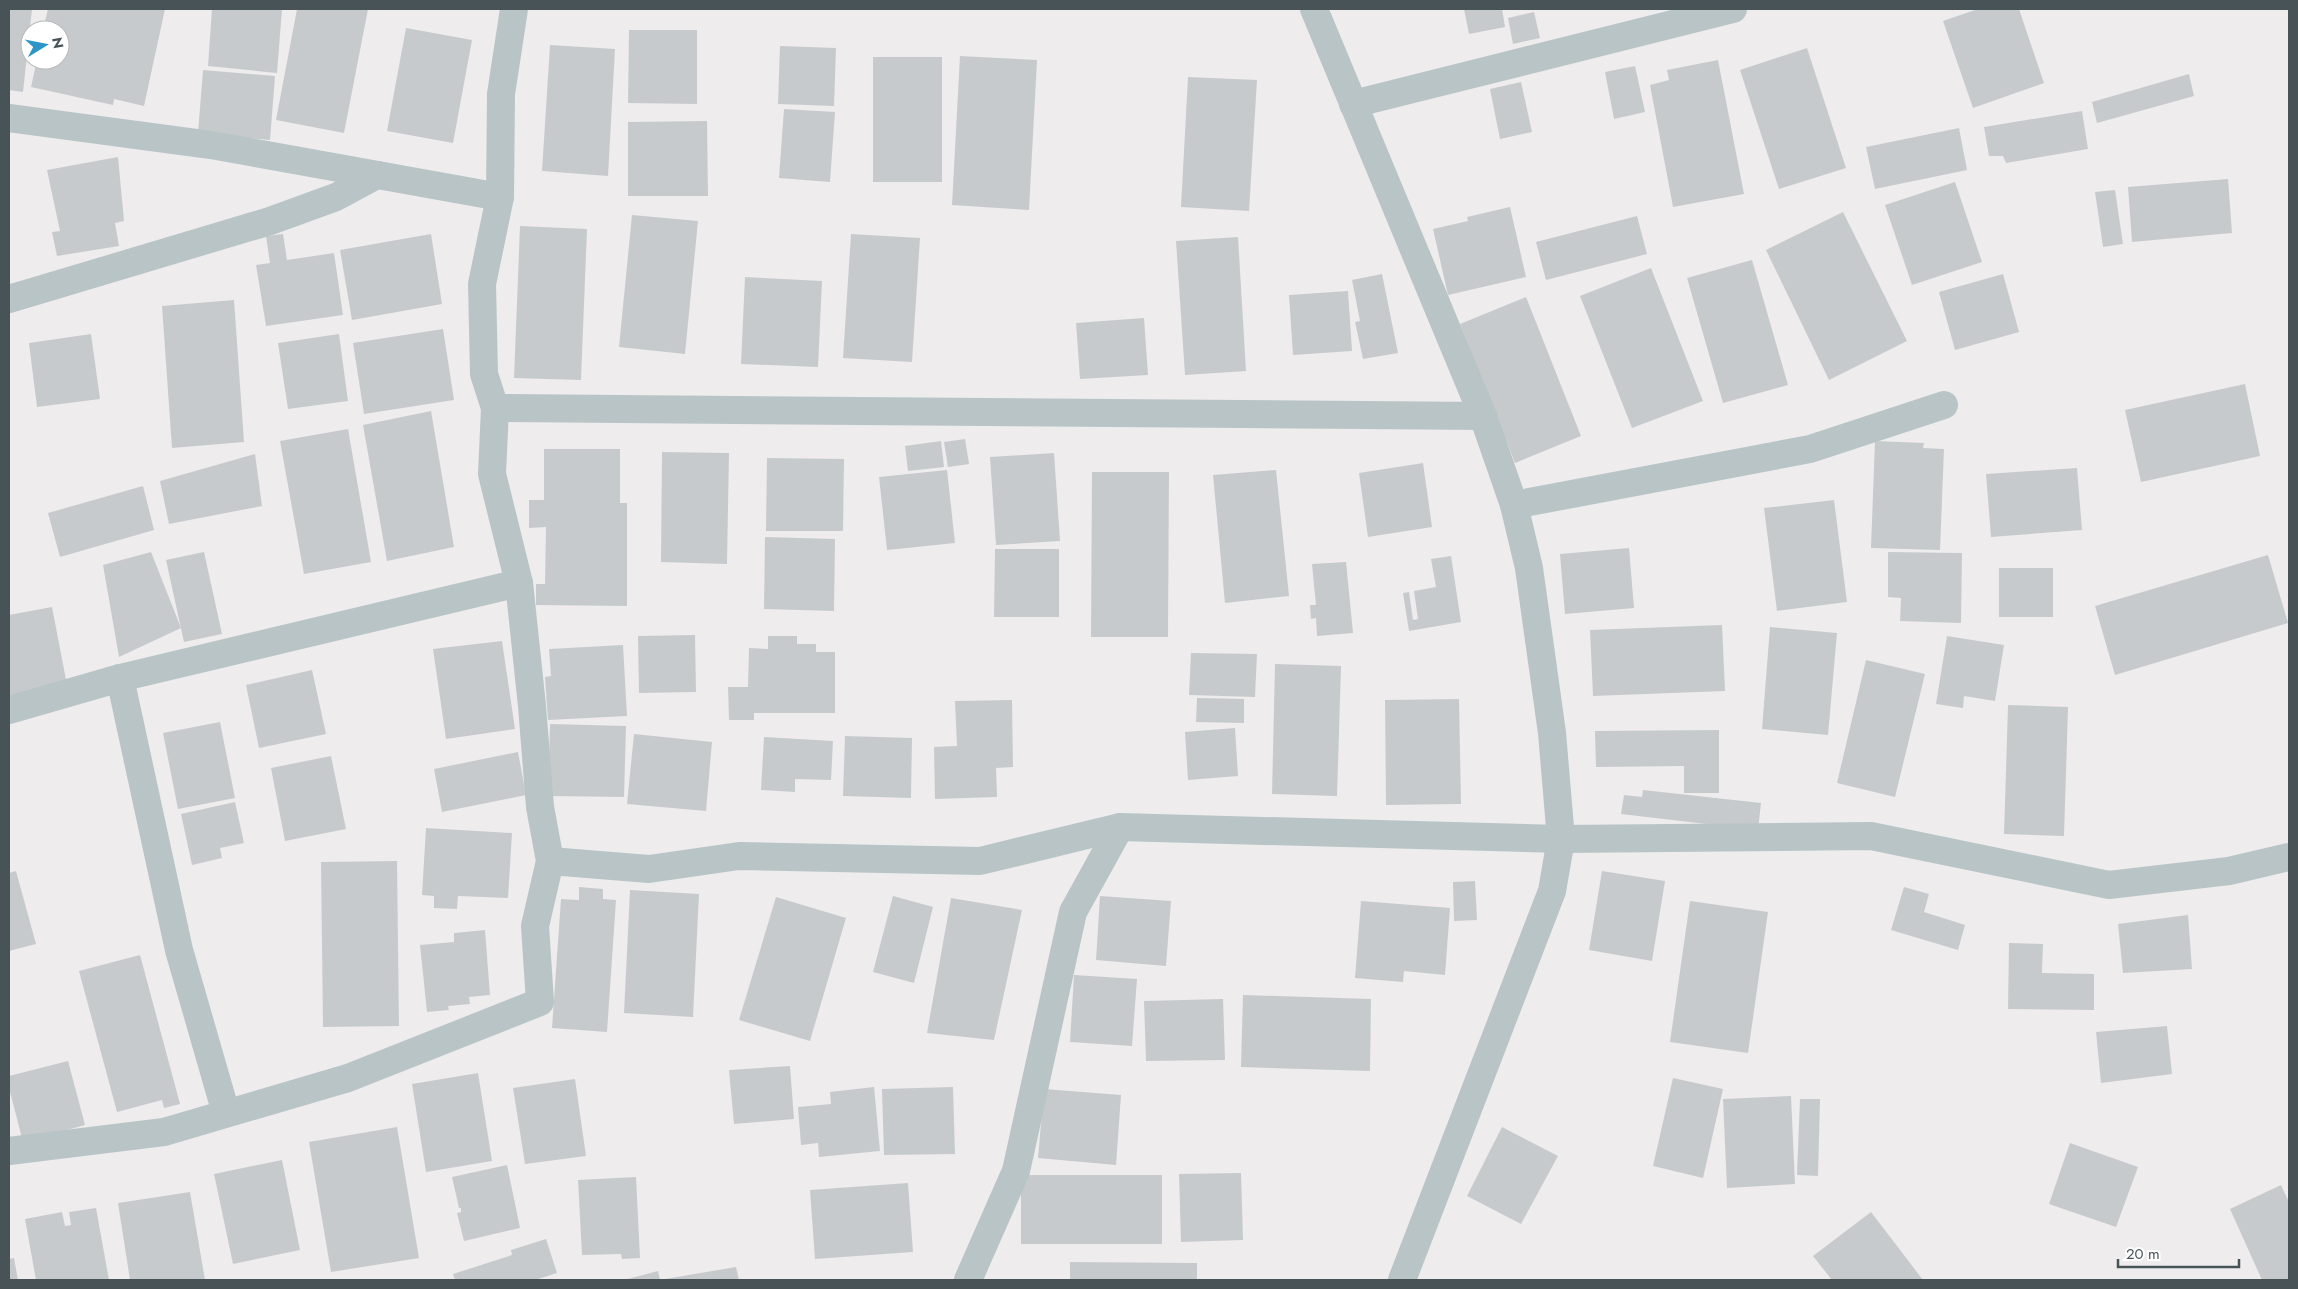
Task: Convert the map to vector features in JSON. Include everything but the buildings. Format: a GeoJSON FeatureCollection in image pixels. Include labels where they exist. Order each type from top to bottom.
{"type":"FeatureCollection","features":[{"type":"Feature","properties":{"kind":"street"},"geometry":{"type":"LineString","coordinates":[[9,1151],[164,1132],[348,1078],[540,1002],[535,926],[550,860],[540,807],[519,583],[492,474],[495,408],[484,374],[482,284],[500,197],[501,94],[514,9]]}},
{"type":"Feature","properties":{"kind":"street"},"geometry":{"type":"LineString","coordinates":[[1314,9],[1483,416],[1514,505],[1528,568],[1551,723],[1561,839],[1552,891],[1402,1280]]}},
{"type":"Feature","properties":{"kind":"street"},"geometry":{"type":"LineString","coordinates":[[1353,104],[1733,9]]}},
{"type":"Feature","properties":{"kind":"street"},"geometry":{"type":"LineString","coordinates":[[9,118],[211,145],[500,197]]}},
{"type":"Feature","properties":{"kind":"street"},"geometry":{"type":"LineString","coordinates":[[9,299],[270,221],[336,197],[378,175]]}},
{"type":"Feature","properties":{"kind":"street"},"geometry":{"type":"LineString","coordinates":[[1514,505],[1810,449],[1944,405]]}},
{"type":"Feature","properties":{"kind":"street"},"geometry":{"type":"LineString","coordinates":[[495,408],[1483,416]]}},
{"type":"Feature","properties":{"kind":"street"},"geometry":{"type":"LineString","coordinates":[[9,710],[120,678],[519,583]]}},
{"type":"Feature","properties":{"kind":"street"},"geometry":{"type":"LineString","coordinates":[[120,678],[179,950],[226,1114]]}},
{"type":"Feature","properties":{"kind":"street"},"geometry":{"type":"LineString","coordinates":[[550,860],[649,869],[739,856],[980,861],[1120,827],[1561,839],[1871,836],[2109,885],[2230,871],[2289,856]]}},
{"type":"Feature","properties":{"kind":"street"},"geometry":{"type":"LineString","coordinates":[[968,1280],[1016,1171],[1073,912],[1120,827]]}}]}
